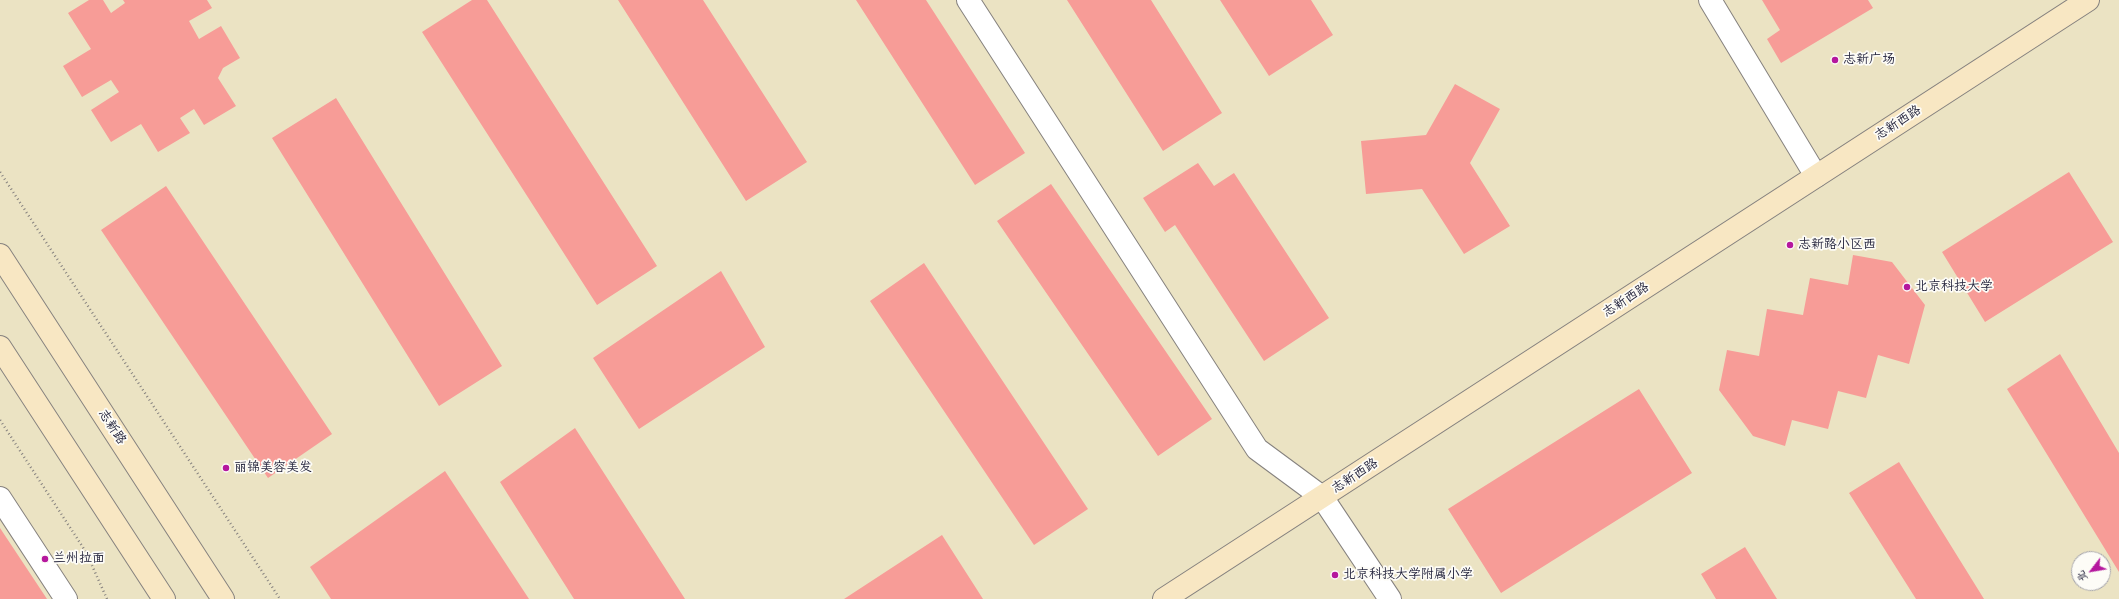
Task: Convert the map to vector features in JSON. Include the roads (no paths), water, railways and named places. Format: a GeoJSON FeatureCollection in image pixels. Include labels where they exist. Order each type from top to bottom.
{"type":"FeatureCollection","features":[{"type":"Feature","properties":{"kind":"street"},"geometry":{"type":"LineString","coordinates":[[968,0],[1257,449],[1322,497],[1390,599]]}},
{"type":"Feature","properties":{"kind":"street"},"geometry":{"type":"LineString","coordinates":[[1710,0],[1816,176]]}},
{"type":"Feature","properties":{"kind":"street","name":"志新西路"},"geometry":{"type":"LineString","coordinates":[[1164,599],[2088,0]]}},
{"type":"Feature","properties":{"kind":"street","name":"志新路"},"geometry":{"type":"LineString","coordinates":[[0,255],[223,599]]}},
{"type":"Feature","properties":{"kind":"street"},"geometry":{"type":"LineString","coordinates":[[0,347],[164,599]]}},
{"type":"Feature","properties":{"kind":"street"},"geometry":{"type":"LineString","coordinates":[[0,498],[66,599]]}},
{"type":"Feature","properties":{"kind":"place","name":"志新广场"},"geometry":{"type":"Point","coordinates":[1835,60]}},
{"type":"Feature","properties":{"kind":"place","name":"志新路小区西"},"geometry":{"type":"Point","coordinates":[1790,245]}},
{"type":"Feature","properties":{"kind":"place","name":"北京科技大学"},"geometry":{"type":"Point","coordinates":[1907,287]}},
{"type":"Feature","properties":{"kind":"place","name":"丽锦美容美发"},"geometry":{"type":"Point","coordinates":[226,468]}},
{"type":"Feature","properties":{"kind":"place","name":"兰州拉面"},"geometry":{"type":"Point","coordinates":[45,559]}},
{"type":"Feature","properties":{"kind":"place","name":"北京科技大学附属小学"},"geometry":{"type":"Point","coordinates":[1335,575]}}]}
